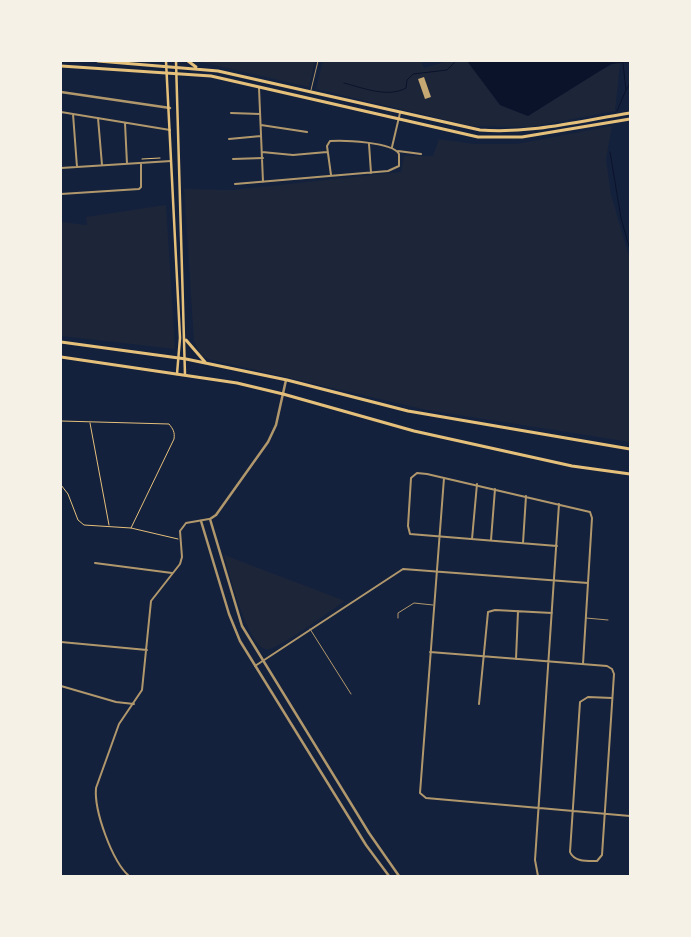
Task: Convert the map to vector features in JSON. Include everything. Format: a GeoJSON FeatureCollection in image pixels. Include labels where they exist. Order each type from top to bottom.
{"type":"FeatureCollection","features":[{"type":"Feature","properties":{"kind":"main road"},"geometry":{"type":"LineString","coordinates":[[98,61],[176,64],[311,92],[461,127],[502,131],[534,129],[630,113]]}},
{"type":"Feature","properties":{"kind":"main road"},"geometry":{"type":"LineString","coordinates":[[188,61],[198,68]]}},
{"type":"Feature","properties":{"kind":"main road"},"geometry":{"type":"LineString","coordinates":[[166,63],[170,108],[180,338],[177,374]]}},
{"type":"Feature","properties":{"kind":"main road"},"geometry":{"type":"LineString","coordinates":[[176,64],[186,340],[185,375]]}},
{"type":"Feature","properties":{"kind":"main road"},"geometry":{"type":"LineString","coordinates":[[61,66],[176,72],[211,76],[468,136],[506,138],[630,119]]}},
{"type":"Feature","properties":{"kind":"main road"},"geometry":{"type":"LineString","coordinates":[[186,340],[198,357],[206,363]]}},
{"type":"Feature","properties":{"kind":"main road"},"geometry":{"type":"LineString","coordinates":[[61,342],[206,363],[286,380],[408,411],[630,449]]}},
{"type":"Feature","properties":{"kind":"main road"},"geometry":{"type":"LineString","coordinates":[[61,357],[237,383],[414,431],[572,466],[630,474]]}},
{"type":"Feature","properties":{"kind":"street"},"geometry":{"type":"LineString","coordinates":[[259,88],[264,182]]}},
{"type":"Feature","properties":{"kind":"street"},"geometry":{"type":"LineString","coordinates":[[61,92],[170,108]]}},
{"type":"Feature","properties":{"kind":"street"},"geometry":{"type":"LineString","coordinates":[[61,112],[170,130]]}},
{"type":"Feature","properties":{"kind":"street"},"geometry":{"type":"LineString","coordinates":[[231,113],[260,114]]}},
{"type":"Feature","properties":{"kind":"street"},"geometry":{"type":"LineString","coordinates":[[392,147],[400,113]]}},
{"type":"Feature","properties":{"kind":"street"},"geometry":{"type":"LineString","coordinates":[[73,114],[77,167]]}},
{"type":"Feature","properties":{"kind":"street"},"geometry":{"type":"LineString","coordinates":[[98,118],[102,165]]}},
{"type":"Feature","properties":{"kind":"street"},"geometry":{"type":"LineString","coordinates":[[125,123],[127,164]]}},
{"type":"Feature","properties":{"kind":"street"},"geometry":{"type":"LineString","coordinates":[[261,124],[307,132]]}},
{"type":"Feature","properties":{"kind":"street"},"geometry":{"type":"LineString","coordinates":[[229,139],[262,136]]}},
{"type":"Feature","properties":{"kind":"street"},"geometry":{"type":"LineString","coordinates":[[331,176],[327,144],[331,141],[392,147],[398,152],[421,154]]}},
{"type":"Feature","properties":{"kind":"street"},"geometry":{"type":"LineString","coordinates":[[369,144],[371,173]]}},
{"type":"Feature","properties":{"kind":"street"},"geometry":{"type":"LineString","coordinates":[[262,152],[293,155],[328,152]]}},
{"type":"Feature","properties":{"kind":"street"},"geometry":{"type":"LineString","coordinates":[[235,184],[371,173],[397,168],[400,162],[398,152]]}},
{"type":"Feature","properties":{"kind":"street"},"geometry":{"type":"LineString","coordinates":[[233,159],[262,158]]}},
{"type":"Feature","properties":{"kind":"street"},"geometry":{"type":"LineString","coordinates":[[61,168],[171,161]]}},
{"type":"Feature","properties":{"kind":"street"},"geometry":{"type":"LineString","coordinates":[[61,194],[139,189],[141,186],[141,163]]}},
{"type":"Feature","properties":{"kind":"street"},"geometry":{"type":"LineString","coordinates":[[129,876],[113,856],[96,793],[117,731],[124,716],[134,704],[144,683],[151,601],[173,573],[182,557],[180,540],[182,526],[194,521],[210,519],[222,508],[268,442],[276,425],[286,380]]}},
{"type":"Feature","properties":{"kind":"street"},"geometry":{"type":"LineString","coordinates":[[557,546],[412,534],[408,529],[412,478],[420,473],[477,484],[494,490],[588,510],[592,515],[583,664]]}},
{"type":"Feature","properties":{"kind":"street"},"geometry":{"type":"LineString","coordinates":[[444,478],[420,793],[426,798],[630,816]]}},
{"type":"Feature","properties":{"kind":"street"},"geometry":{"type":"LineString","coordinates":[[472,539],[477,484]]}},
{"type":"Feature","properties":{"kind":"street"},"geometry":{"type":"LineString","coordinates":[[491,540],[494,490]]}},
{"type":"Feature","properties":{"kind":"street"},"geometry":{"type":"LineString","coordinates":[[523,543],[526,496]]}},
{"type":"Feature","properties":{"kind":"street"},"geometry":{"type":"LineString","coordinates":[[538,876],[535,860],[559,504]]}},
{"type":"Feature","properties":{"kind":"street"},"geometry":{"type":"LineString","coordinates":[[210,519],[236,611],[262,661],[369,833],[399,876]]}},
{"type":"Feature","properties":{"kind":"street"},"geometry":{"type":"LineString","coordinates":[[201,521],[235,629],[359,834],[389,876]]}},
{"type":"Feature","properties":{"kind":"street"},"geometry":{"type":"LineString","coordinates":[[95,563],[173,573]]}},
{"type":"Feature","properties":{"kind":"street"},"geometry":{"type":"LineString","coordinates":[[256,666],[400,570],[408,568],[588,583]]}},
{"type":"Feature","properties":{"kind":"street"},"geometry":{"type":"LineString","coordinates":[[479,704],[482,657],[488,612],[495,610],[552,613]]}},
{"type":"Feature","properties":{"kind":"street"},"geometry":{"type":"LineString","coordinates":[[516,659],[518,611]]}},
{"type":"Feature","properties":{"kind":"street"},"geometry":{"type":"LineString","coordinates":[[61,642],[147,650]]}},
{"type":"Feature","properties":{"kind":"street"},"geometry":{"type":"LineString","coordinates":[[430,652],[607,666],[612,669],[612,698],[602,855],[599,860],[577,860],[570,854],[580,702],[588,697],[612,698]]}},
{"type":"Feature","properties":{"kind":"street"},"geometry":{"type":"LineString","coordinates":[[61,686],[116,702],[134,704]]}},
{"type":"Feature","properties":{"kind":"lane"},"geometry":{"type":"LineString","coordinates":[[310,100],[318,61]]}},
{"type":"Feature","properties":{"kind":"lane"},"geometry":{"type":"LineString","coordinates":[[398,618],[399,612],[412,604],[434,605]]}},
{"type":"Feature","properties":{"kind":"lane"},"geometry":{"type":"LineString","coordinates":[[586,618],[608,620]]}},
{"type":"Feature","properties":{"kind":"lane"},"geometry":{"type":"LineString","coordinates":[[310,629],[351,694]]}},
{"type":"Feature","properties":{"kind":"path"},"geometry":{"type":"LineString","coordinates":[[61,421],[169,424],[174,432],[174,438],[131,528]]}},
{"type":"Feature","properties":{"kind":"path"},"geometry":{"type":"LineString","coordinates":[[90,423],[109,526]]}},
{"type":"Feature","properties":{"kind":"path"},"geometry":{"type":"LineString","coordinates":[[61,484],[68,494],[72,509],[78,520],[84,525],[131,528],[180,540]]}},
{"type":"Feature","properties":{"kind":"shaded area"},"geometry":{"type":"Polygon","coordinates":[[[196,61],[315,61],[309,87],[196,61]]]}},
{"type":"Feature","properties":{"kind":"shaded area"},"geometry":{"type":"Polygon","coordinates":[[[323,61],[421,61],[424,68],[448,61],[468,61],[500,105],[528,116],[594,74],[618,62],[620,64],[615,111],[530,127],[472,126],[316,89],[323,61]]]}},
{"type":"Feature","properties":{"kind":"shaded area"},"geometry":{"type":"Polygon","coordinates":[[[467,61],[630,62],[611,64],[528,116],[500,105],[467,61]]]}},
{"type":"Feature","properties":{"kind":"shaded area"},"geometry":{"type":"Polygon","coordinates":[[[612,126],[606,159],[611,195],[630,260],[630,442],[427,410],[208,359],[201,355],[194,341],[184,189],[232,190],[401,172],[404,156],[433,156],[439,139],[474,144],[516,144],[612,126]]]}},
{"type":"Feature","properties":{"kind":"shaded area"},"geometry":{"type":"Polygon","coordinates":[[[166,205],[175,349],[61,336],[61,222],[87,225],[86,217],[166,205]]]}},
{"type":"Feature","properties":{"kind":"shaded area"},"geometry":{"type":"Polygon","coordinates":[[[224,555],[345,601],[307,628],[276,646],[269,649],[262,647],[254,639],[247,626],[224,555]]]}},
{"type":"Feature","properties":{"kind":"building"},"geometry":{"type":"Polygon","coordinates":[[[424,77],[431,97],[425,99],[418,79],[424,77]]]}},
{"type":"Feature","properties":{"kind":"waterway"},"geometry":{"type":"LineString","coordinates":[[344,83],[375,91],[399,91],[406,88],[407,80],[413,74],[447,70],[456,61]]}},
{"type":"Feature","properties":{"kind":"waterway"},"geometry":{"type":"LineString","coordinates":[[617,111],[626,90],[623,63]]}},
{"type":"Feature","properties":{"kind":"waterway"},"geometry":{"type":"LineString","coordinates":[[627,89],[630,83]]}},
{"type":"Feature","properties":{"kind":"waterway"},"geometry":{"type":"LineString","coordinates":[[610,152],[621,218],[630,250]]}}]}
